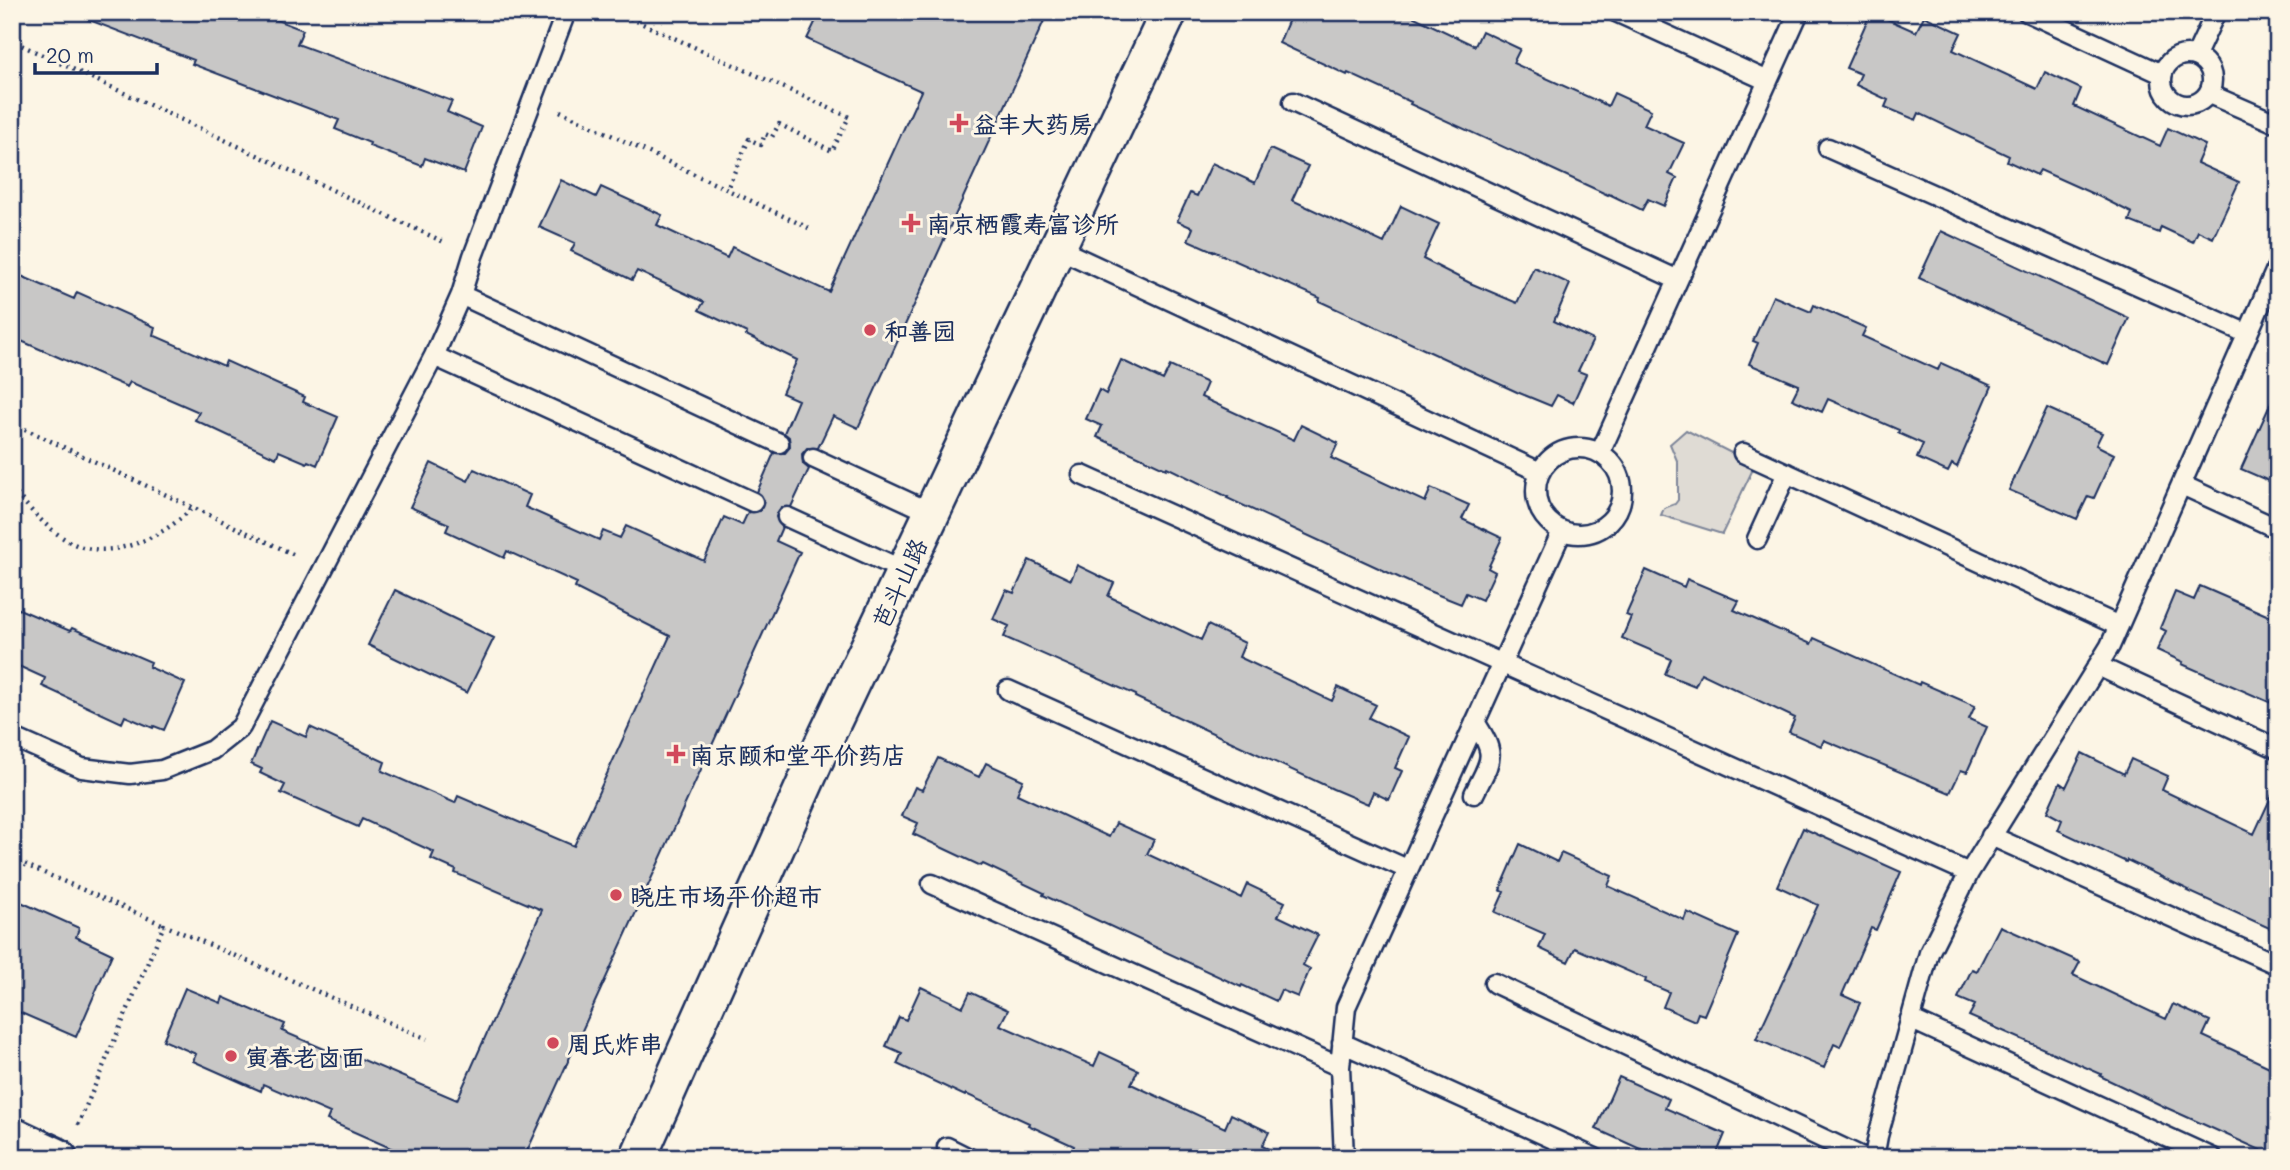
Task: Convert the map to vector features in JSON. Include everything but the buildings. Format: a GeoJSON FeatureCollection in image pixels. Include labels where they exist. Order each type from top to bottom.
{"type":"FeatureCollection","features":[{"type":"Feature","properties":{"kind":"street","name":"芭斗山路"},"geometry":{"type":"LineString","coordinates":[[638,1158],[824,743],[1168,12]]}},
{"type":"Feature","properties":{"kind":"street"},"geometry":{"type":"LineString","coordinates":[[12,1137],[65,1146]]}},
{"type":"Feature","properties":{"kind":"lane"},"geometry":{"type":"LineString","coordinates":[[12,737],[82,768],[130,774],[162,770],[212,750],[241,727],[434,356],[461,295],[473,256],[566,12]]}},
{"type":"Feature","properties":{"kind":"lane"},"geometry":{"type":"LineString","coordinates":[[1616,12],[1768,81]]}},
{"type":"Feature","properties":{"kind":"lane"},"geometry":{"type":"LineString","coordinates":[[1600,453],[1799,12]]}},
{"type":"Feature","properties":{"kind":"lane"},"geometry":{"type":"LineString","coordinates":[[2026,12],[2162,74]]}},
{"type":"Feature","properties":{"kind":"lane"},"geometry":{"type":"LineString","coordinates":[[2196,55],[2216,12]]}},
{"type":"Feature","properties":{"kind":"lane"},"geometry":{"type":"LineString","coordinates":[[2196,55],[2206,62],[2212,72],[2213,84],[2209,94],[2200,102],[2189,106],[2177,103],[2167,96],[2162,85],[2162,74],[2167,63],[2176,57],[2196,55]]}},
{"type":"Feature","properties":{"kind":"lane"},"geometry":{"type":"LineString","coordinates":[[2209,94],[2278,124]]}},
{"type":"Feature","properties":{"kind":"lane"},"geometry":{"type":"LineString","coordinates":[[1293,102],[1678,280]]}},
{"type":"Feature","properties":{"kind":"lane"},"geometry":{"type":"LineString","coordinates":[[1828,148],[2248,334]]}},
{"type":"Feature","properties":{"kind":"lane"},"geometry":{"type":"LineString","coordinates":[[1057,248],[1540,471]]}},
{"type":"Feature","properties":{"kind":"lane"},"geometry":{"type":"LineString","coordinates":[[1874,1158],[1928,953],[1969,873],[2098,666],[2119,625],[2248,334],[2271,299],[2278,265]]}},
{"type":"Feature","properties":{"kind":"lane"},"geometry":{"type":"LineString","coordinates":[[461,295],[779,443]]}},
{"type":"Feature","properties":{"kind":"lane"},"geometry":{"type":"LineString","coordinates":[[434,356],[753,502]]}},
{"type":"Feature","properties":{"kind":"lane"},"geometry":{"type":"LineString","coordinates":[[1575,448],[1600,453],[1614,465],[1621,478],[1623,493],[1619,510],[1609,523],[1595,532],[1578,535],[1562,531],[1550,524],[1541,513],[1536,500],[1540,471],[1548,460],[1560,452],[1575,448]]}},
{"type":"Feature","properties":{"kind":"lane"},"geometry":{"type":"LineString","coordinates":[[1743,453],[2119,625]]}},
{"type":"Feature","properties":{"kind":"lane"},"geometry":{"type":"LineString","coordinates":[[813,458],[932,513]]}},
{"type":"Feature","properties":{"kind":"lane"},"geometry":{"type":"LineString","coordinates":[[1757,539],[1787,473]]}},
{"type":"Feature","properties":{"kind":"lane"},"geometry":{"type":"LineString","coordinates":[[1082,475],[1969,873]]}},
{"type":"Feature","properties":{"kind":"lane"},"geometry":{"type":"LineString","coordinates":[[2182,485],[2278,529]]}},
{"type":"Feature","properties":{"kind":"lane"},"geometry":{"type":"LineString","coordinates":[[787,517],[905,571]]}},
{"type":"Feature","properties":{"kind":"lane"},"geometry":{"type":"LineString","coordinates":[[1344,1158],[1340,1066],[1346,1007],[1562,531]]}},
{"type":"Feature","properties":{"kind":"lane"},"geometry":{"type":"LineString","coordinates":[[2098,666],[2278,749]]}},
{"type":"Feature","properties":{"kind":"lane"},"geometry":{"type":"LineString","coordinates":[[1007,690],[1407,870]]}},
{"type":"Feature","properties":{"kind":"lane"},"geometry":{"type":"LineString","coordinates":[[1474,794],[1490,760],[1490,745],[1475,722]]}},
{"type":"Feature","properties":{"kind":"lane"},"geometry":{"type":"LineString","coordinates":[[1992,836],[2278,965]]}},
{"type":"Feature","properties":{"kind":"lane"},"geometry":{"type":"LineString","coordinates":[[932,884],[1340,1066]]}},
{"type":"Feature","properties":{"kind":"lane"},"geometry":{"type":"LineString","coordinates":[[1494,984],[1864,1158]]}},
{"type":"Feature","properties":{"kind":"lane"},"geometry":{"type":"LineString","coordinates":[[1910,1019],[2213,1158]]}},
{"type":"Feature","properties":{"kind":"lane"},"geometry":{"type":"LineString","coordinates":[[1342,1043],[1595,1158]]}},
{"type":"Feature","properties":{"kind":"lane"},"geometry":{"type":"LineString","coordinates":[[947,1147],[969,1158]]}},
{"type":"Feature","properties":{"kind":"path"},"geometry":{"type":"LineString","coordinates":[[610,12],[655,29],[849,117],[832,150],[779,124],[772,137],[765,134],[761,145],[749,139],[727,189]]}},
{"type":"Feature","properties":{"kind":"path"},"geometry":{"type":"LineString","coordinates":[[12,63],[20,45],[473,256]]}},
{"type":"Feature","properties":{"kind":"path"},"geometry":{"type":"LineString","coordinates":[[534,99],[813,230]]}},
{"type":"Feature","properties":{"kind":"path"},"geometry":{"type":"LineString","coordinates":[[12,423],[324,569]]}},
{"type":"Feature","properties":{"kind":"path"},"geometry":{"type":"LineString","coordinates":[[12,489],[43,522],[70,542],[90,549],[115,549],[167,530],[192,508]]}},
{"type":"Feature","properties":{"kind":"path"},"geometry":{"type":"LineString","coordinates":[[12,859],[427,1039]]}},
{"type":"Feature","properties":{"kind":"path"},"geometry":{"type":"LineString","coordinates":[[65,1146],[164,925]]}},
{"type":"Feature","properties":{"kind":"shaded area"},"geometry":{"type":"Polygon","coordinates":[[[1686,430],[1755,465],[1722,534],[1661,515],[1664,508],[1678,500],[1678,463],[1670,444],[1686,430]]]}},
{"type":"Feature","properties":{"kind":"place","name":"益丰大药房"},"geometry":{"type":"Point","coordinates":[959,123]}},
{"type":"Feature","properties":{"kind":"place","name":"南京栖霞寿富诊所"},"geometry":{"type":"Point","coordinates":[911,223]}},
{"type":"Feature","properties":{"kind":"place","name":"和善园"},"geometry":{"type":"Point","coordinates":[870,330]}},
{"type":"Feature","properties":{"kind":"place","name":"南京颐和堂平价药店"},"geometry":{"type":"Point","coordinates":[676,754]}},
{"type":"Feature","properties":{"kind":"place","name":"晓庄市场平价超市"},"geometry":{"type":"Point","coordinates":[616,895]}},
{"type":"Feature","properties":{"kind":"place","name":"周氏炸串"},"geometry":{"type":"Point","coordinates":[553,1043]}},
{"type":"Feature","properties":{"kind":"place","name":"寅春老卤面"},"geometry":{"type":"Point","coordinates":[231,1056]}}]}
